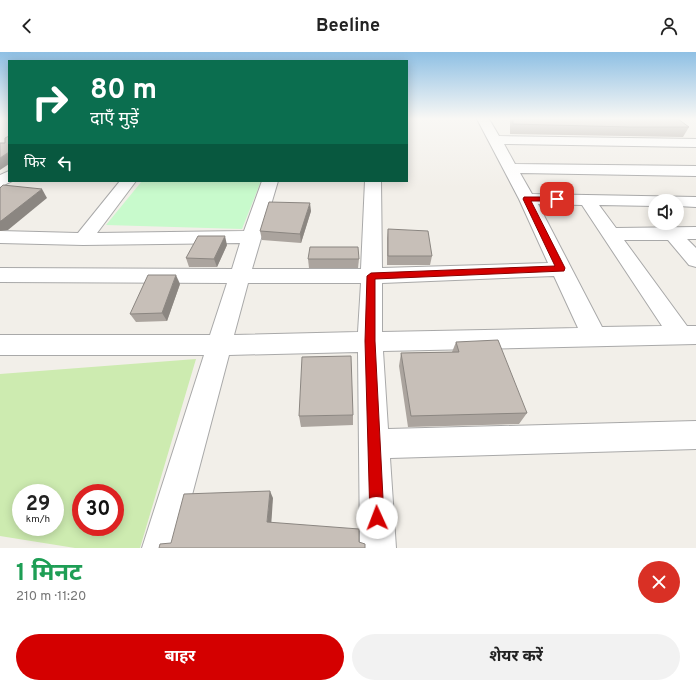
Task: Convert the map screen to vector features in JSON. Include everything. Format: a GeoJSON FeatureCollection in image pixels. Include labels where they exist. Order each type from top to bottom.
{"type":"FeatureCollection","features":[{"type":"Feature","properties":{"kind":"street"},"geometry":{"type":"LineString","coordinates":[[496,142],[511,168],[595,338]]}},
{"type":"Feature","properties":{"kind":"street"},"geometry":{"type":"LineString","coordinates":[[639,142],[696,143]]}},
{"type":"Feature","properties":{"kind":"street"},"geometry":{"type":"LineString","coordinates":[[511,168],[696,171]]}},
{"type":"Feature","properties":{"kind":"street"},"geometry":{"type":"LineString","coordinates":[[83,239],[127,182]]}},
{"type":"Feature","properties":{"kind":"street"},"geometry":{"type":"LineString","coordinates":[[160,548],[239,276],[270,182]]}},
{"type":"Feature","properties":{"kind":"street"},"geometry":{"type":"LineString","coordinates":[[373,182],[370,341],[378,548]]}},
{"type":"Feature","properties":{"kind":"street"},"geometry":{"type":"LineString","coordinates":[[526,199],[648,201]]}},
{"type":"Feature","properties":{"kind":"street"},"geometry":{"type":"LineString","coordinates":[[587,200],[689,336]]}},
{"type":"Feature","properties":{"kind":"street"},"geometry":{"type":"LineString","coordinates":[[684,201],[696,202]]}},
{"type":"Feature","properties":{"kind":"street"},"geometry":{"type":"LineString","coordinates":[[611,234],[696,233]]}},
{"type":"Feature","properties":{"kind":"street"},"geometry":{"type":"LineString","coordinates":[[676,234],[678,242],[696,260]]}},
{"type":"Feature","properties":{"kind":"street"},"geometry":{"type":"LineString","coordinates":[[0,237],[83,239],[251,237]]}},
{"type":"Feature","properties":{"kind":"street"},"geometry":{"type":"LineString","coordinates":[[0,275],[371,276],[561,268]]}},
{"type":"Feature","properties":{"kind":"street"},"geometry":{"type":"LineString","coordinates":[[0,345],[219,345],[689,336]]}},
{"type":"Feature","properties":{"kind":"street"},"geometry":{"type":"LineString","coordinates":[[374,444],[696,435]]}},
{"type":"Feature","properties":{"kind":"green space"},"geometry":{"type":"Polygon","coordinates":[[[141,182],[261,182],[242,229],[106,225],[141,182]]]}},
{"type":"Feature","properties":{"kind":"green space"},"geometry":{"type":"Polygon","coordinates":[[[196,359],[140,548],[75,548],[0,536],[0,374],[196,359]]]}},
{"type":"Feature","properties":{"kind":"building"},"geometry":{"type":"Polygon","coordinates":[[[8,142],[8,153],[0,158],[0,143],[8,142]]]}},
{"type":"Feature","properties":{"kind":"building"},"geometry":{"type":"Polygon","coordinates":[[[3,185],[42,189],[0,221],[0,188],[3,185]]]}},
{"type":"Feature","properties":{"kind":"building"},"geometry":{"type":"Polygon","coordinates":[[[269,202],[310,203],[300,234],[260,231],[269,202]]]}},
{"type":"Feature","properties":{"kind":"building"},"geometry":{"type":"Polygon","coordinates":[[[388,229],[428,231],[432,256],[388,256],[388,229]]]}},
{"type":"Feature","properties":{"kind":"building"},"geometry":{"type":"Polygon","coordinates":[[[198,236],[225,236],[214,259],[186,258],[198,236]]]}},
{"type":"Feature","properties":{"kind":"building"},"geometry":{"type":"Polygon","coordinates":[[[310,247],[358,247],[359,259],[308,259],[310,247]]]}},
{"type":"Feature","properties":{"kind":"building"},"geometry":{"type":"Polygon","coordinates":[[[148,275],[176,275],[162,313],[130,314],[148,275]]]}},
{"type":"Feature","properties":{"kind":"building"},"geometry":{"type":"Polygon","coordinates":[[[498,340],[527,413],[411,416],[401,353],[459,352],[456,342],[498,340]]]}},
{"type":"Feature","properties":{"kind":"building"},"geometry":{"type":"Polygon","coordinates":[[[351,356],[353,415],[299,416],[302,357],[351,356]]]}},
{"type":"Feature","properties":{"kind":"building"},"geometry":{"type":"Polygon","coordinates":[[[270,491],[267,522],[359,529],[359,542],[365,544],[365,548],[159,548],[160,544],[171,543],[184,494],[270,491]]]}},
{"type":"Feature","properties":{"kind":"route"},"geometry":{"type":"LineString","coordinates":[[377,518],[370,341],[371,276],[561,268],[526,199],[557,199]]}}]}
